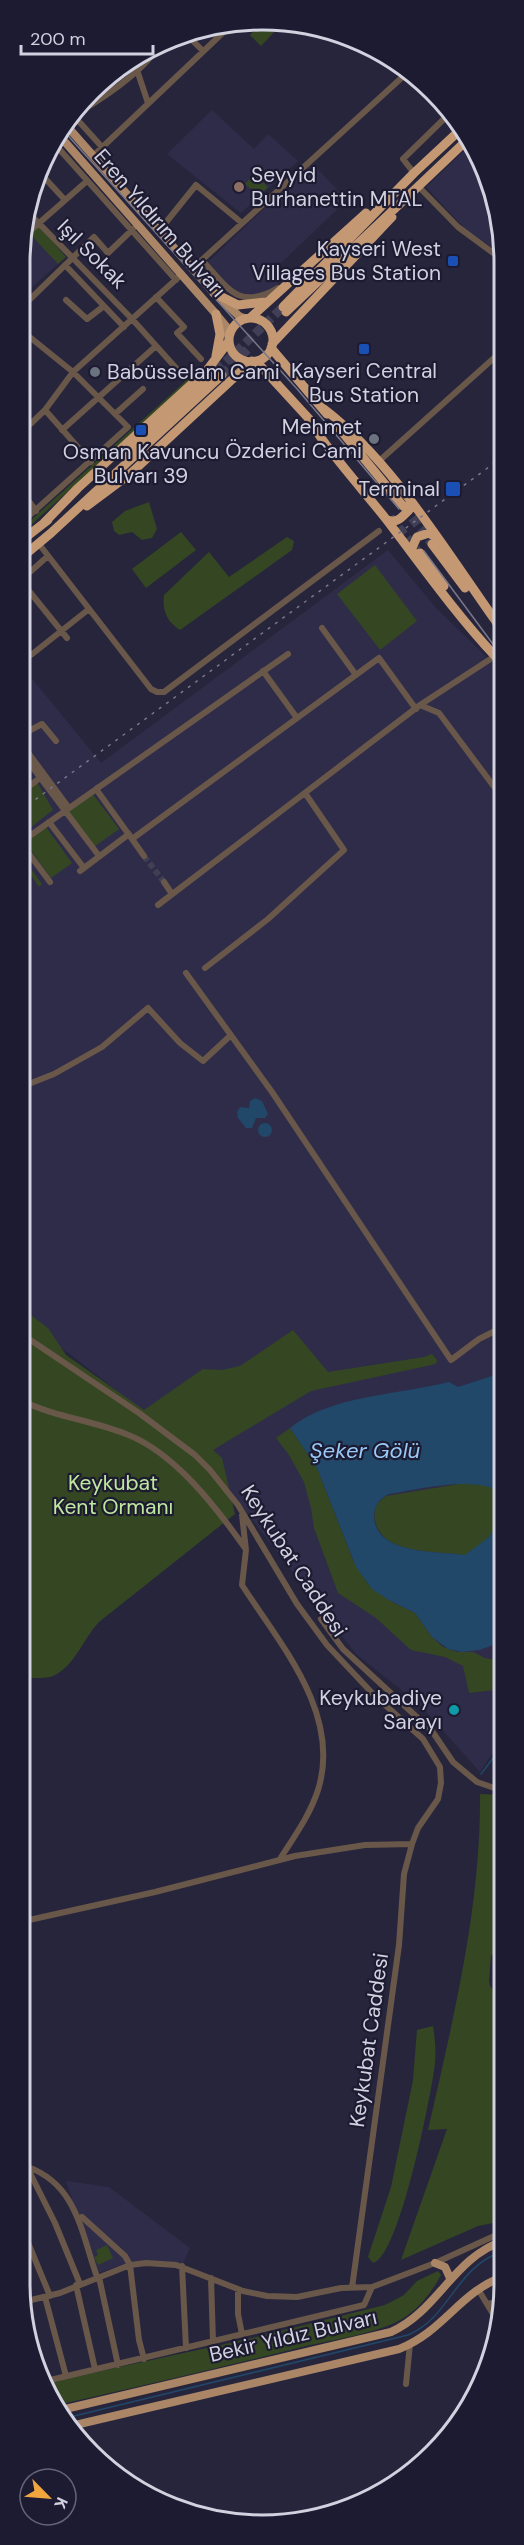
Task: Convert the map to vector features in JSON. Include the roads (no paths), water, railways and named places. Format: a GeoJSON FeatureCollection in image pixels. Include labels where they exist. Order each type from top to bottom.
{"type":"FeatureCollection","features":[{"type":"Feature","properties":{"kind":"highway"},"geometry":{"type":"LineString","coordinates":[[30,551],[217,370],[234,326],[270,301],[456,134]]}},
{"type":"Feature","properties":{"kind":"highway"},"geometry":{"type":"LineString","coordinates":[[414,172],[284,309],[462,145]]}},
{"type":"Feature","properties":{"kind":"highway"},"geometry":{"type":"LineString","coordinates":[[51,533],[130,474],[254,361],[263,358],[271,346],[418,186]]}},
{"type":"Feature","properties":{"kind":"highway"},"geometry":{"type":"LineString","coordinates":[[214,293],[242,305],[270,301]]}},
{"type":"Feature","properties":{"kind":"highway"},"geometry":{"type":"LineString","coordinates":[[30,534],[78,488],[217,370],[220,339],[216,314]]}},
{"type":"Feature","properties":{"kind":"highway"},"geometry":{"type":"LineString","coordinates":[[248,318],[261,321],[267,326],[271,333],[271,346],[407,504],[409,510],[398,521],[392,522],[389,518]]}},
{"type":"Feature","properties":{"kind":"highway"},"geometry":{"type":"LineString","coordinates":[[229,340],[237,356],[254,361],[308,417],[417,555]]}},
{"type":"Feature","properties":{"kind":"highway"},"geometry":{"type":"LineString","coordinates":[[324,409],[342,423],[378,462],[434,541],[494,619]]}},
{"type":"Feature","properties":{"kind":"highway"},"geometry":{"type":"LineString","coordinates":[[434,541],[429,533],[417,537],[412,548],[462,621],[494,655]]}},
{"type":"Feature","properties":{"kind":"main road","name":"Eren Yıldırım Bulvarı"},"geometry":{"type":"LineString","coordinates":[[71,131],[214,293],[239,316],[248,318]]}},
{"type":"Feature","properties":{"kind":"main road","name":"Eren Yıldırım Bulvarı"},"geometry":{"type":"LineString","coordinates":[[64,141],[134,228],[226,326],[229,340]]}},
{"type":"Feature","properties":{"kind":"main road","name":"Bekir Yıldız Bulvarı"},"geometry":{"type":"LineString","coordinates":[[67,2409],[391,2332],[420,2314],[450,2278],[475,2254],[494,2245]]}},
{"type":"Feature","properties":{"kind":"main road"},"geometry":{"type":"LineString","coordinates":[[435,2263],[446,2267],[450,2278]]}},
{"type":"Feature","properties":{"kind":"main road","name":"Bekir Yıldız Bulvarı"},"geometry":{"type":"LineString","coordinates":[[78,2424],[392,2351],[434,2330],[462,2302],[478,2289],[494,2281]]}},
{"type":"Feature","properties":{"kind":"street"},"geometry":{"type":"LineString","coordinates":[[93,156],[222,33]]}},
{"type":"Feature","properties":{"kind":"street"},"geometry":{"type":"LineString","coordinates":[[193,41],[203,51]]}},
{"type":"Feature","properties":{"kind":"street"},"geometry":{"type":"LineString","coordinates":[[93,103],[143,63]]}},
{"type":"Feature","properties":{"kind":"street"},"geometry":{"type":"LineString","coordinates":[[136,70],[148,103]]}},
{"type":"Feature","properties":{"kind":"street"},"geometry":{"type":"LineString","coordinates":[[192,269],[402,77]]}},
{"type":"Feature","properties":{"kind":"street"},"geometry":{"type":"LineString","coordinates":[[414,172],[403,159],[445,119]]}},
{"type":"Feature","properties":{"kind":"street"},"geometry":{"type":"LineString","coordinates":[[79,120],[102,147]]}},
{"type":"Feature","properties":{"kind":"street"},"geometry":{"type":"LineString","coordinates":[[30,299],[94,237],[108,253],[134,228],[59,149]]}},
{"type":"Feature","properties":{"kind":"street"},"geometry":{"type":"LineString","coordinates":[[45,179],[65,200]]}},
{"type":"Feature","properties":{"kind":"street"},"geometry":{"type":"LineString","coordinates":[[33,228],[87,181]]}},
{"type":"Feature","properties":{"kind":"street"},"geometry":{"type":"LineString","coordinates":[[159,231],[196,185],[242,223]]}},
{"type":"Feature","properties":{"kind":"street"},"geometry":{"type":"LineString","coordinates":[[418,186],[458,227],[494,254]]}},
{"type":"Feature","properties":{"kind":"street","name":"Işıl Sokak"},"geometry":{"type":"LineString","coordinates":[[34,218],[132,319],[185,378]]}},
{"type":"Feature","properties":{"kind":"street"},"geometry":{"type":"LineString","coordinates":[[202,260],[229,290],[245,298],[262,297],[294,279]]}},
{"type":"Feature","properties":{"kind":"street"},"geometry":{"type":"LineString","coordinates":[[65,266],[123,327]]}},
{"type":"Feature","properties":{"kind":"street"},"geometry":{"type":"LineString","coordinates":[[30,424],[45,410],[73,372],[178,277]]}},
{"type":"Feature","properties":{"kind":"street"},"geometry":{"type":"LineString","coordinates":[[156,297],[184,327],[177,333],[201,359]]}},
{"type":"Feature","properties":{"kind":"street"},"geometry":{"type":"LineString","coordinates":[[66,300],[87,319],[104,306]]}},
{"type":"Feature","properties":{"kind":"street"},"geometry":{"type":"LineString","coordinates":[[30,337],[73,372],[128,428],[30,515]]}},
{"type":"Feature","properties":{"kind":"street"},"geometry":{"type":"LineString","coordinates":[[62,430],[156,346]]}},
{"type":"Feature","properties":{"kind":"street"},"geometry":{"type":"LineString","coordinates":[[378,462],[494,358]]}},
{"type":"Feature","properties":{"kind":"street"},"geometry":{"type":"LineString","coordinates":[[115,414],[143,389]]}},
{"type":"Feature","properties":{"kind":"street"},"geometry":{"type":"LineString","coordinates":[[45,410],[91,462]]}},
{"type":"Feature","properties":{"kind":"street"},"geometry":{"type":"LineString","coordinates":[[30,503],[36,511]]}},
{"type":"Feature","properties":{"kind":"street"},"geometry":{"type":"LineString","coordinates":[[39,544],[151,689],[164,692],[379,531]]}},
{"type":"Feature","properties":{"kind":"street"},"geometry":{"type":"LineString","coordinates":[[30,572],[48,556]]}},
{"type":"Feature","properties":{"kind":"street"},"geometry":{"type":"LineString","coordinates":[[30,591],[68,638]]}},
{"type":"Feature","properties":{"kind":"street"},"geometry":{"type":"LineString","coordinates":[[30,656],[89,609]]}},
{"type":"Feature","properties":{"kind":"street"},"geometry":{"type":"LineString","coordinates":[[322,628],[356,675]]}},
{"type":"Feature","properties":{"kind":"street"},"geometry":{"type":"LineString","coordinates":[[30,836],[288,654]]}},
{"type":"Feature","properties":{"kind":"street"},"geometry":{"type":"LineString","coordinates":[[158,905],[418,707],[494,657]]}},
{"type":"Feature","properties":{"kind":"street"},"geometry":{"type":"LineString","coordinates":[[50,822],[82,869],[379,658],[418,707],[439,713],[494,787]]}},
{"type":"Feature","properties":{"kind":"street"},"geometry":{"type":"LineString","coordinates":[[263,671],[297,718]]}},
{"type":"Feature","properties":{"kind":"street"},"geometry":{"type":"LineString","coordinates":[[30,730],[42,724],[56,741]]}},
{"type":"Feature","properties":{"kind":"street"},"geometry":{"type":"LineString","coordinates":[[30,756],[99,856]]}},
{"type":"Feature","properties":{"kind":"street"},"geometry":{"type":"LineString","coordinates":[[30,764],[67,809]]}},
{"type":"Feature","properties":{"kind":"street"},"geometry":{"type":"LineString","coordinates":[[30,785],[40,778]]}},
{"type":"Feature","properties":{"kind":"street"},"geometry":{"type":"LineString","coordinates":[[98,788],[96,789],[144,856]]}},
{"type":"Feature","properties":{"kind":"street"},"geometry":{"type":"LineString","coordinates":[[205,968],[268,919],[344,850],[305,793]]}},
{"type":"Feature","properties":{"kind":"street"},"geometry":{"type":"LineString","coordinates":[[30,854],[50,882]]}},
{"type":"Feature","properties":{"kind":"street"},"geometry":{"type":"LineString","coordinates":[[164,882],[172,894]]}},
{"type":"Feature","properties":{"kind":"street"},"geometry":{"type":"LineString","coordinates":[[186,973],[231,1035],[452,1360],[478,1339],[494,1331]]}},
{"type":"Feature","properties":{"kind":"street"},"geometry":{"type":"LineString","coordinates":[[30,1083],[54,1074],[102,1047],[148,1008],[180,1043],[203,1061],[231,1035]]}},
{"type":"Feature","properties":{"kind":"street","name":"Keykubat Caddesi"},"geometry":{"type":"LineString","coordinates":[[30,1341],[131,1408],[195,1455],[225,1487],[297,1604],[327,1645],[374,1695],[423,1739],[440,1767],[441,1783],[438,1799],[418,1828],[404,1874],[399,1945],[352,2288]]}},
{"type":"Feature","properties":{"kind":"street"},"geometry":{"type":"LineString","coordinates":[[30,1404],[53,1414],[121,1432],[150,1445],[203,1495],[246,1550]]}},
{"type":"Feature","properties":{"kind":"street"},"geometry":{"type":"LineString","coordinates":[[242,1514],[246,1550],[242,1585],[304,1681],[316,1715],[322,1751],[321,1780],[315,1799],[280,1860]]}},
{"type":"Feature","properties":{"kind":"street"},"geometry":{"type":"LineString","coordinates":[[321,1619],[343,1649],[432,1731],[453,1762],[477,1782],[494,1788]]}},
{"type":"Feature","properties":{"kind":"street"},"geometry":{"type":"LineString","coordinates":[[30,1920],[155,1892],[280,1860],[365,1845],[412,1844]]}},
{"type":"Feature","properties":{"kind":"street"},"geometry":{"type":"LineString","coordinates":[[30,2168],[51,2178],[69,2198],[98,2277],[118,2365]]}},
{"type":"Feature","properties":{"kind":"street"},"geometry":{"type":"LineString","coordinates":[[30,2172],[55,2223],[78,2285],[95,2369]]}},
{"type":"Feature","properties":{"kind":"street"},"geometry":{"type":"LineString","coordinates":[[82,2217],[125,2256],[130,2265],[139,2340],[144,2359]]}},
{"type":"Feature","properties":{"kind":"street"},"geometry":{"type":"LineString","coordinates":[[30,2301],[48,2297],[130,2265],[146,2264],[182,2266],[238,2290],[259,2295],[290,2297],[372,2287],[435,2263],[494,2236]]}},
{"type":"Feature","properties":{"kind":"street"},"geometry":{"type":"LineString","coordinates":[[30,2249],[48,2297],[66,2376]]}},
{"type":"Feature","properties":{"kind":"street"},"geometry":{"type":"LineString","coordinates":[[182,2266],[186,2348]]}},
{"type":"Feature","properties":{"kind":"street"},"geometry":{"type":"LineString","coordinates":[[211,2278],[213,2342]]}},
{"type":"Feature","properties":{"kind":"street"},"geometry":{"type":"LineString","coordinates":[[51,2380],[364,2306],[372,2287]]}},
{"type":"Feature","properties":{"kind":"street"},"geometry":{"type":"LineString","coordinates":[[478,2289],[492,2312]]}},
{"type":"Feature","properties":{"kind":"street"},"geometry":{"type":"LineString","coordinates":[[238,2290],[238,2314],[242,2334]]}},
{"type":"Feature","properties":{"kind":"street"},"geometry":{"type":"LineString","coordinates":[[488,2304],[493,2303]]}},
{"type":"Feature","properties":{"kind":"street"},"geometry":{"type":"LineString","coordinates":[[406,2384],[410,2344]]}},
{"type":"Feature","properties":{"kind":"water"},"geometry":{"type":"Polygon","coordinates":[[[255,1098],[262,1101],[268,1114],[265,1118],[256,1118],[252,1128],[246,1128],[238,1118],[237,1112],[240,1107],[249,1108],[250,1101],[255,1098]]]}},
{"type":"Feature","properties":{"kind":"water"},"geometry":{"type":"Polygon","coordinates":[[[262,1123],[268,1123],[272,1130],[268,1137],[262,1137],[258,1133],[258,1127],[262,1123]]]}},
{"type":"Feature","properties":{"kind":"water","name":"Şeker Gölü"},"geometry":{"type":"Polygon","coordinates":[[[494,1375],[494,1490],[483,1485],[467,1484],[389,1494],[378,1503],[374,1516],[377,1529],[385,1538],[409,1549],[424,1551],[465,1555],[489,1537],[494,1529],[494,1644],[479,1650],[462,1652],[448,1649],[432,1637],[415,1613],[372,1589],[356,1567],[317,1468],[290,1428],[307,1417],[345,1402],[449,1382],[458,1387],[494,1375]]]}},
{"type":"Feature","properties":{"kind":"waterway"},"geometry":{"type":"LineString","coordinates":[[481,1774],[494,1757]]}},
{"type":"Feature","properties":{"kind":"waterway"},"geometry":{"type":"LineString","coordinates":[[72,2416],[408,2335],[434,2317],[463,2280],[474,2269],[494,2256]]}},
{"type":"Feature","properties":{"kind":"tunnel"},"geometry":{"type":"LineString","coordinates":[[216,371],[283,307]]}},
{"type":"Feature","properties":{"kind":"tunnel"},"geometry":{"type":"LineString","coordinates":[[222,375],[250,347]]}},
{"type":"Feature","properties":{"kind":"tunnel"},"geometry":{"type":"LineString","coordinates":[[404,507],[432,544]]}},
{"type":"Feature","properties":{"kind":"tunnel"},"geometry":{"type":"LineString","coordinates":[[390,517],[417,550]]}},
{"type":"Feature","properties":{"kind":"tunnel"},"geometry":{"type":"LineString","coordinates":[[144,856],[164,882]]}},
{"type":"Feature","properties":{"kind":"tram line"},"geometry":{"type":"LineString","coordinates":[[68,135],[298,390],[399,509]]}},
{"type":"Feature","properties":{"kind":"tram line"},"geometry":{"type":"LineString","coordinates":[[424,551],[494,646]]}},
{"type":"Feature","properties":{"kind":"railway"},"geometry":{"type":"LineString","coordinates":[[30,803],[494,463]]}},
{"type":"Feature","properties":{"kind":"place","name":"Seyyid Burhanettin MTAL"},"geometry":{"type":"Point","coordinates":[239,187]}},
{"type":"Feature","properties":{"kind":"place","name":"Kayseri West Villages Bus Station"},"geometry":{"type":"Point","coordinates":[453,261]}},
{"type":"Feature","properties":{"kind":"place","name":"Kayseri Central Bus Station"},"geometry":{"type":"Point","coordinates":[364,349]}},
{"type":"Feature","properties":{"kind":"place","name":"Babüsselam Cami"},"geometry":{"type":"Point","coordinates":[95,372]}},
{"type":"Feature","properties":{"kind":"place","name":"Osman Kavuncu Bulvarı 39"},"geometry":{"type":"Point","coordinates":[141,430]}},
{"type":"Feature","properties":{"kind":"place","name":"Mehmet Özderici Cami"},"geometry":{"type":"Point","coordinates":[374,439]}},
{"type":"Feature","properties":{"kind":"place","name":"Terminal"},"geometry":{"type":"Point","coordinates":[453,489]}},
{"type":"Feature","properties":{"kind":"place","name":"Keykubadiye Sarayı"},"geometry":{"type":"Point","coordinates":[454,1710]}},
{"type":"Feature","properties":{"kind":"park label","name":"Keykubat Kent Ormanı"},"geometry":{"type":"Point","coordinates":[113,1495]}}]}
